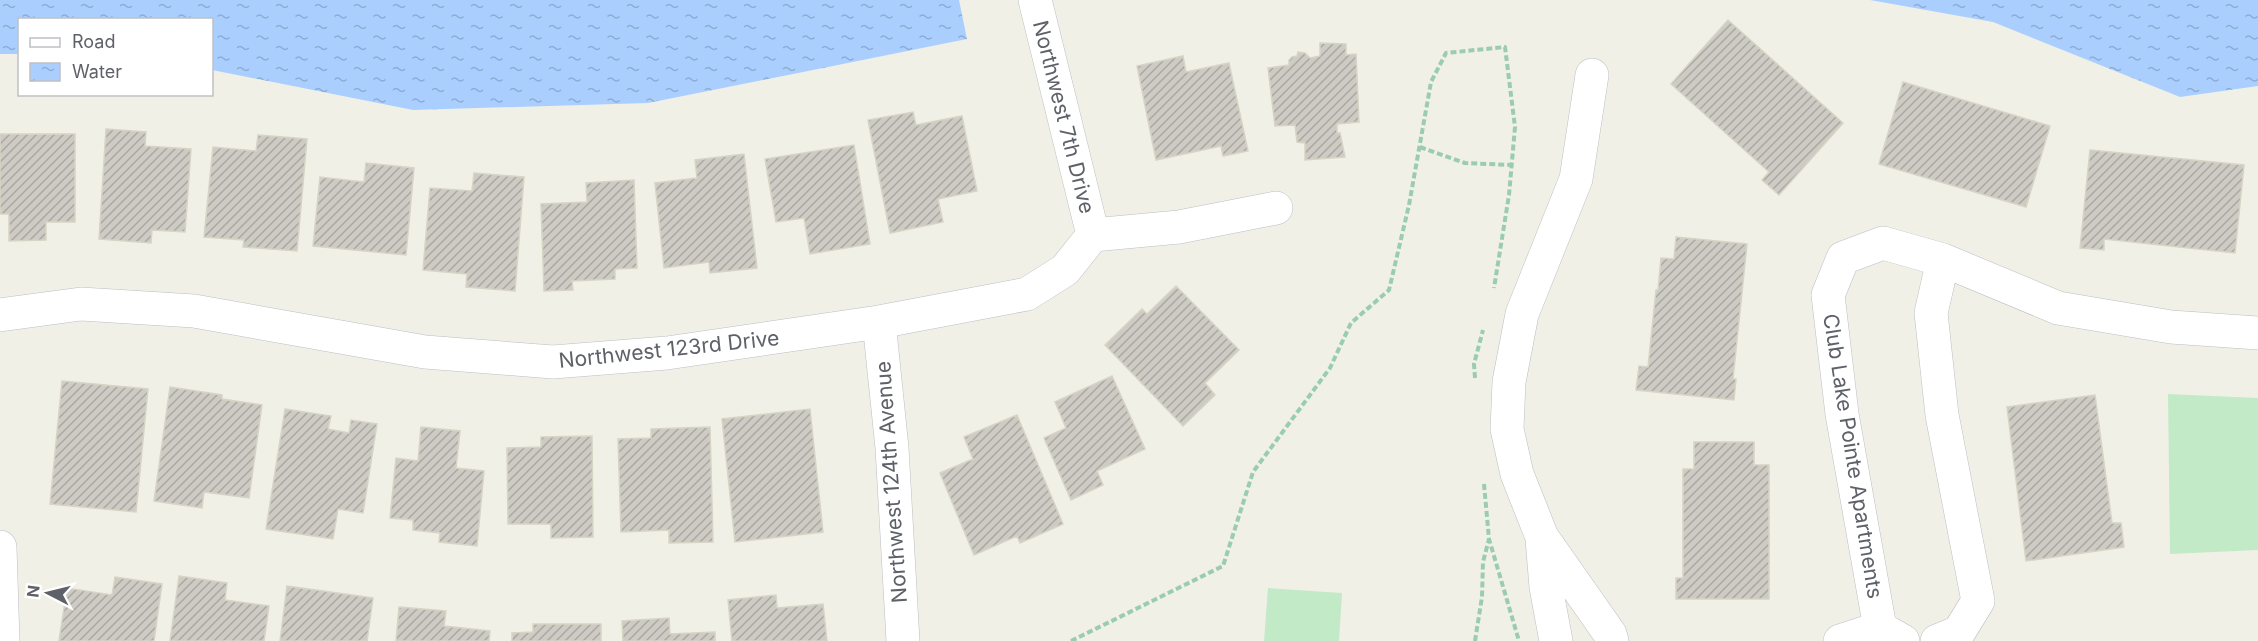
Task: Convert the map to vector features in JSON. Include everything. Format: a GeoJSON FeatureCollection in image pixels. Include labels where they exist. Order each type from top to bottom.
{"type":"FeatureCollection","features":[{"type":"Feature","properties":{"kind":"street","name":"Northwest 7th Drive"},"geometry":{"type":"LineString","coordinates":[[1035,0],[1093,235]]}},
{"type":"Feature","properties":{"kind":"street"},"geometry":{"type":"LineString","coordinates":[[1592,75],[1575,179],[1522,314],[1509,382],[1507,429],[1517,474],[1542,537],[1612,641]]}},
{"type":"Feature","properties":{"kind":"street"},"geometry":{"type":"LineString","coordinates":[[1093,235],[1179,227],[1276,208]]}},
{"type":"Feature","properties":{"kind":"street","name":"Northwest 123rd Drive"},"geometry":{"type":"LineString","coordinates":[[0,315],[81,304],[194,311],[425,352],[553,362],[667,353],[879,322],[1027,294],[1065,270],[1093,235]]}},
{"type":"Feature","properties":{"kind":"street","name":"Club Lake Pointe Apartments"},"geometry":{"type":"LineString","coordinates":[[1892,634],[1842,414],[1828,295],[1843,258],[1883,243],[1943,260],[2058,308],[2171,327],[2258,333]]}},
{"type":"Feature","properties":{"kind":"street"},"geometry":{"type":"LineString","coordinates":[[1937,641],[1959,632],[1978,601],[1942,415],[1931,313],[1943,260]]}},
{"type":"Feature","properties":{"kind":"street","name":"Northwest 124th Avenue"},"geometry":{"type":"LineString","coordinates":[[879,322],[892,448],[903,641]]}},
{"type":"Feature","properties":{"kind":"street"},"geometry":{"type":"LineString","coordinates":[[1542,537],[1546,587],[1556,641]]}},
{"type":"Feature","properties":{"kind":"street"},"geometry":{"type":"LineString","coordinates":[[0,547],[3,641]]}},
{"type":"Feature","properties":{"kind":"street"},"geometry":{"type":"LineString","coordinates":[[1840,641],[1892,634]]}},
{"type":"Feature","properties":{"kind":"path"},"geometry":{"type":"LineString","coordinates":[[1071,641],[1223,566],[1253,472],[1330,368],[1351,323],[1389,290],[1409,205],[1431,82],[1446,52],[1505,47],[1515,127],[1509,195],[1493,292]]}},
{"type":"Feature","properties":{"kind":"path"},"geometry":{"type":"LineString","coordinates":[[1420,147],[1465,163],[1512,165]]}},
{"type":"Feature","properties":{"kind":"path"},"geometry":{"type":"LineString","coordinates":[[1475,386],[1474,364],[1485,323]]}},
{"type":"Feature","properties":{"kind":"path"},"geometry":{"type":"LineString","coordinates":[[1482,474],[1489,539],[1519,641]]}},
{"type":"Feature","properties":{"kind":"path"},"geometry":{"type":"LineString","coordinates":[[1475,641],[1482,597],[1483,562],[1489,539]]}},
{"type":"Feature","properties":{"kind":"green space"},"geometry":{"type":"Polygon","coordinates":[[[2168,394],[2258,398],[2258,550],[2170,554],[2168,394]]]}},
{"type":"Feature","properties":{"kind":"green space"},"geometry":{"type":"Polygon","coordinates":[[[1268,588],[1342,593],[1339,641],[1264,641],[1268,588]]]}},
{"type":"Feature","properties":{"kind":"water"},"geometry":{"type":"Polygon","coordinates":[[[0,0],[959,0],[967,39],[648,103],[413,110],[213,70],[213,18],[18,18],[18,54],[0,54],[0,0]]]}},
{"type":"Feature","properties":{"kind":"water"},"geometry":{"type":"Polygon","coordinates":[[[1870,0],[2258,0],[2258,86],[2180,97],[1993,22],[1870,0]]]}},
{"type":"Feature","properties":{"kind":"building"},"geometry":{"type":"Polygon","coordinates":[[[1728,20],[1843,123],[1779,195],[1762,180],[1769,172],[1671,84],[1728,20]]]}},
{"type":"Feature","properties":{"kind":"building"},"geometry":{"type":"Polygon","coordinates":[[[1320,43],[1346,44],[1346,55],[1356,54],[1359,122],[1337,124],[1337,133],[1340,133],[1345,157],[1305,160],[1305,143],[1297,142],[1295,125],[1275,126],[1268,68],[1289,65],[1289,60],[1297,56],[1298,52],[1305,53],[1310,58],[1320,56],[1320,43]]]}},
{"type":"Feature","properties":{"kind":"building"},"geometry":{"type":"Polygon","coordinates":[[[1183,56],[1186,72],[1229,63],[1248,151],[1223,156],[1221,146],[1156,160],[1137,66],[1183,56]]]}},
{"type":"Feature","properties":{"kind":"building"},"geometry":{"type":"Polygon","coordinates":[[[1903,82],[2050,126],[2026,207],[1879,164],[1903,82]]]}},
{"type":"Feature","properties":{"kind":"building"},"geometry":{"type":"Polygon","coordinates":[[[913,112],[916,125],[962,116],[977,191],[938,199],[943,222],[890,233],[868,120],[913,112]]]}},
{"type":"Feature","properties":{"kind":"building"},"geometry":{"type":"Polygon","coordinates":[[[106,129],[146,132],[145,146],[191,149],[185,232],[152,230],[151,243],[99,239],[106,129]]]}},
{"type":"Feature","properties":{"kind":"building"},"geometry":{"type":"Polygon","coordinates":[[[0,134],[75,134],[75,222],[46,222],[46,240],[9,241],[9,214],[0,214],[0,134]]]}},
{"type":"Feature","properties":{"kind":"building"},"geometry":{"type":"Polygon","coordinates":[[[258,135],[307,139],[297,251],[243,247],[244,240],[204,237],[213,147],[256,151],[258,135]]]}},
{"type":"Feature","properties":{"kind":"building"},"geometry":{"type":"Polygon","coordinates":[[[854,145],[870,244],[810,254],[804,218],[776,222],[765,159],[854,145]]]}},
{"type":"Feature","properties":{"kind":"building"},"geometry":{"type":"Polygon","coordinates":[[[2090,150],[2244,165],[2235,253],[2104,239],[2104,250],[2080,248],[2090,150]]]}},
{"type":"Feature","properties":{"kind":"building"},"geometry":{"type":"Polygon","coordinates":[[[744,154],[757,268],[710,273],[709,262],[664,268],[655,183],[697,178],[695,160],[744,154]]]}},
{"type":"Feature","properties":{"kind":"building"},"geometry":{"type":"Polygon","coordinates":[[[366,163],[414,168],[406,255],[313,246],[320,177],[364,182],[366,163]]]}},
{"type":"Feature","properties":{"kind":"building"},"geometry":{"type":"Polygon","coordinates":[[[474,173],[524,177],[515,291],[466,287],[467,274],[423,270],[430,188],[472,191],[474,173]]]}},
{"type":"Feature","properties":{"kind":"building"},"geometry":{"type":"Polygon","coordinates":[[[634,180],[637,268],[615,269],[615,279],[572,281],[573,290],[544,291],[541,204],[587,202],[586,183],[634,180]]]}},
{"type":"Feature","properties":{"kind":"building"},"geometry":{"type":"Polygon","coordinates":[[[1676,237],[1747,244],[1733,379],[1736,379],[1734,400],[1636,390],[1639,366],[1648,367],[1661,258],[1674,259],[1676,237]]]}},
{"type":"Feature","properties":{"kind":"building"},"geometry":{"type":"Polygon","coordinates":[[[1176,286],[1239,350],[1205,383],[1215,395],[1183,426],[1105,345],[1142,309],[1147,314],[1176,286]]]}},
{"type":"Feature","properties":{"kind":"building"},"geometry":{"type":"Polygon","coordinates":[[[1112,376],[1145,449],[1097,471],[1103,485],[1071,500],[1044,438],[1066,428],[1055,402],[1112,376]]]}},
{"type":"Feature","properties":{"kind":"building"},"geometry":{"type":"Polygon","coordinates":[[[62,381],[148,389],[136,512],[50,504],[62,381]]]}},
{"type":"Feature","properties":{"kind":"building"},"geometry":{"type":"Polygon","coordinates":[[[170,387],[222,395],[222,399],[262,405],[249,498],[204,492],[202,508],[154,501],[170,387]]]}},
{"type":"Feature","properties":{"kind":"building"},"geometry":{"type":"Polygon","coordinates":[[[2095,395],[2112,523],[2121,523],[2124,547],[2026,561],[2007,407],[2095,395]]]}},
{"type":"Feature","properties":{"kind":"building"},"geometry":{"type":"Polygon","coordinates":[[[285,409],[331,416],[328,429],[349,433],[351,420],[377,424],[363,513],[338,509],[333,539],[266,529],[285,409]]]}},
{"type":"Feature","properties":{"kind":"building"},"geometry":{"type":"Polygon","coordinates":[[[810,409],[823,532],[735,542],[722,419],[810,409]]]}},
{"type":"Feature","properties":{"kind":"building"},"geometry":{"type":"Polygon","coordinates":[[[1017,415],[1063,524],[1020,543],[1017,536],[974,555],[940,473],[973,459],[964,437],[1017,415]]]}},
{"type":"Feature","properties":{"kind":"building"},"geometry":{"type":"Polygon","coordinates":[[[421,427],[460,431],[456,468],[484,471],[477,546],[439,542],[440,533],[413,530],[413,520],[390,518],[396,458],[418,461],[421,427]]]}},
{"type":"Feature","properties":{"kind":"building"},"geometry":{"type":"Polygon","coordinates":[[[710,427],[713,542],[669,543],[669,530],[621,532],[618,439],[651,438],[651,429],[710,427]]]}},
{"type":"Feature","properties":{"kind":"building"},"geometry":{"type":"Polygon","coordinates":[[[592,436],[593,537],[551,538],[551,524],[508,524],[507,448],[541,447],[541,437],[592,436]]]}},
{"type":"Feature","properties":{"kind":"building"},"geometry":{"type":"Polygon","coordinates":[[[1694,442],[1754,442],[1754,465],[1769,465],[1769,599],[1676,599],[1676,578],[1683,578],[1683,469],[1694,469],[1694,442]]]}},
{"type":"Feature","properties":{"kind":"building"},"geometry":{"type":"Polygon","coordinates":[[[179,576],[227,583],[225,600],[269,606],[264,641],[170,641],[179,576]]]}},
{"type":"Feature","properties":{"kind":"building"},"geometry":{"type":"Polygon","coordinates":[[[115,577],[162,584],[154,641],[59,641],[67,588],[112,595],[115,577]]]}},
{"type":"Feature","properties":{"kind":"building"},"geometry":{"type":"Polygon","coordinates":[[[287,586],[373,598],[367,641],[280,641],[287,586]]]}},
{"type":"Feature","properties":{"kind":"building"},"geometry":{"type":"Polygon","coordinates":[[[776,595],[777,608],[823,604],[827,641],[732,641],[728,600],[776,595]]]}},
{"type":"Feature","properties":{"kind":"building"},"geometry":{"type":"Polygon","coordinates":[[[399,607],[446,611],[444,626],[490,631],[489,641],[396,641],[399,607]]]}},
{"type":"Feature","properties":{"kind":"building"},"geometry":{"type":"Polygon","coordinates":[[[669,618],[670,634],[715,632],[715,641],[623,641],[622,621],[669,618]]]}},
{"type":"Feature","properties":{"kind":"building"},"geometry":{"type":"Polygon","coordinates":[[[533,624],[601,624],[601,641],[512,641],[512,633],[533,632],[533,624]]]}}]}
